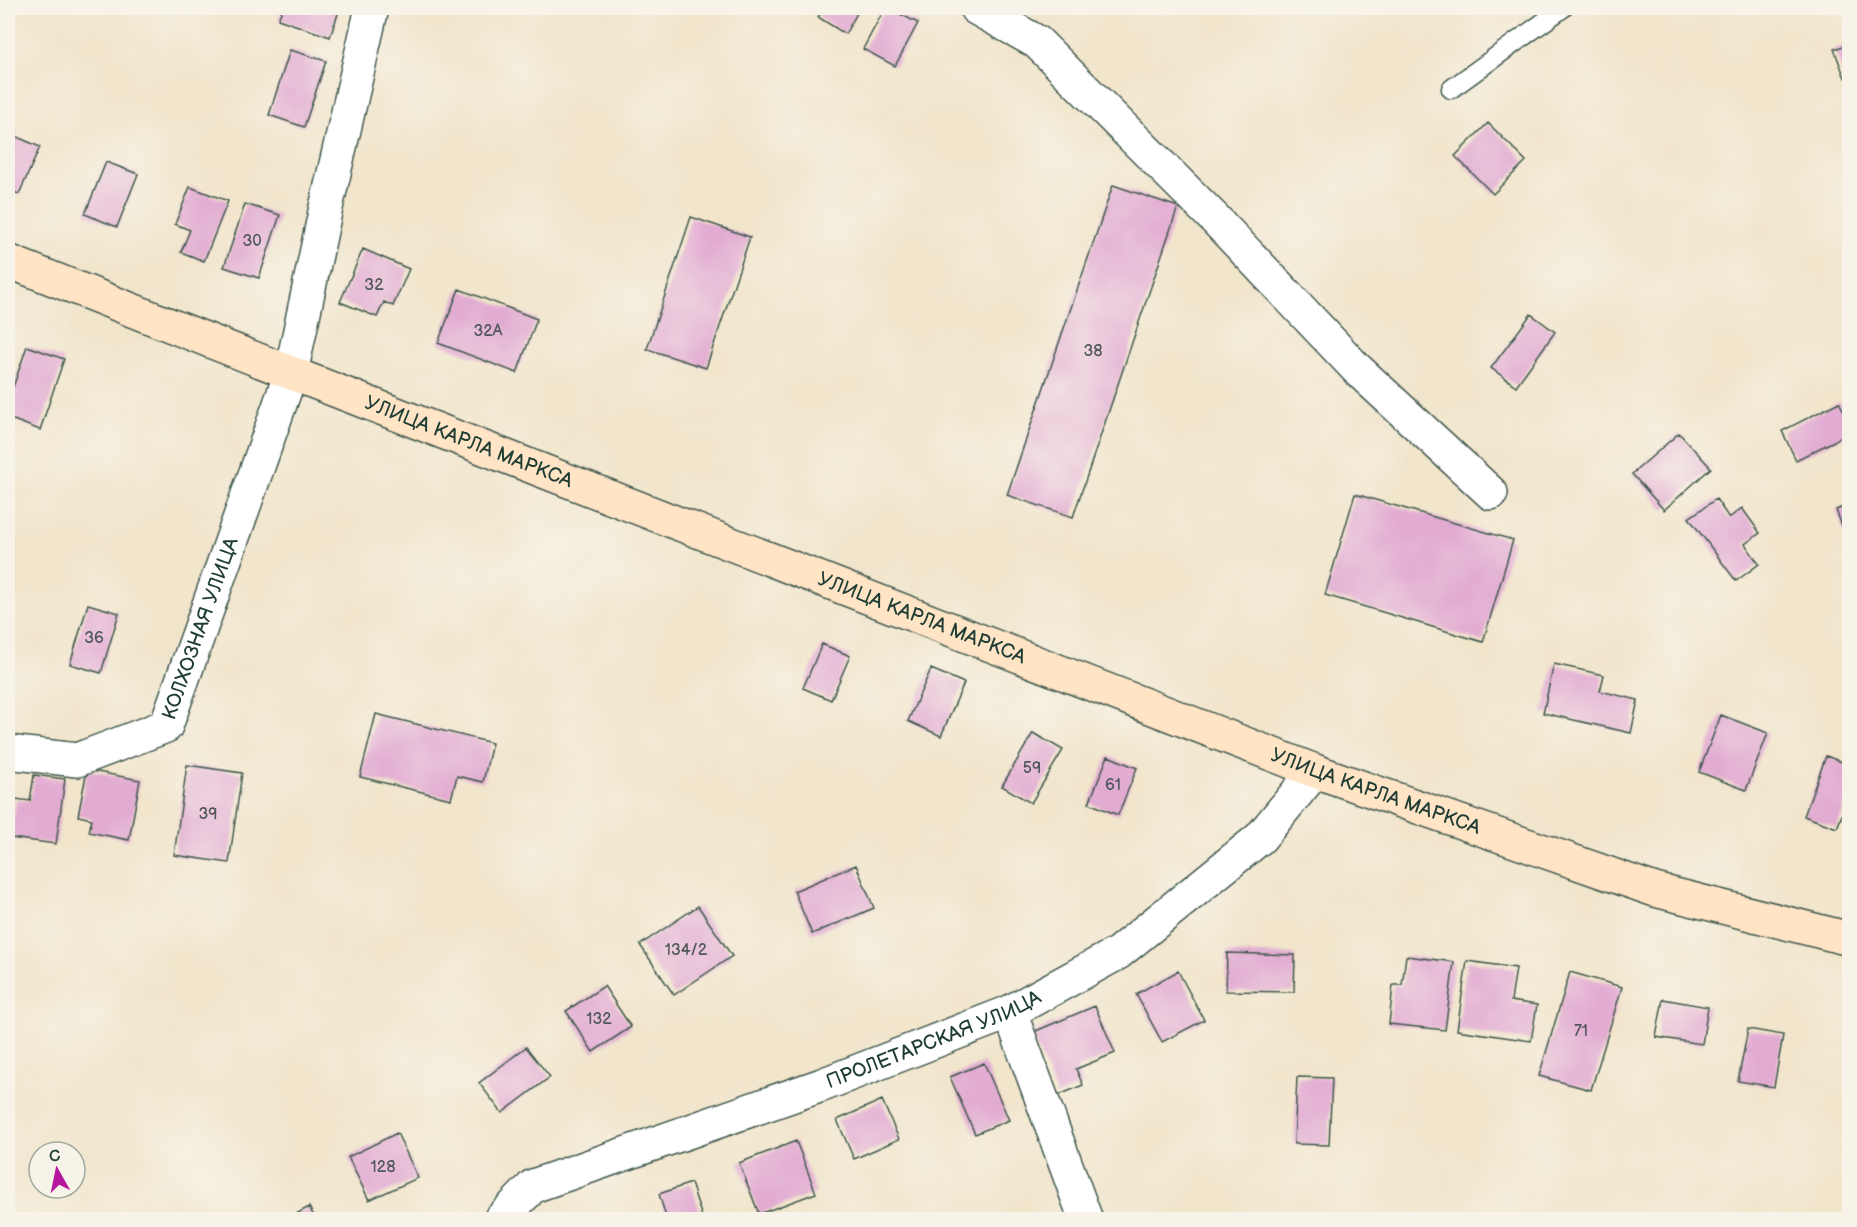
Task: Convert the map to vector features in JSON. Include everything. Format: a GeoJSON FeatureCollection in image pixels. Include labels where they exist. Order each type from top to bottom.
{"type":"FeatureCollection","features":[{"type":"Feature","properties":{"kind":"street","name":"КОЛХОЗНАЯ УЛИЦА"},"geometry":{"type":"LineString","coordinates":[[8,752],[77,760],[166,726],[291,373],[372,8]]}},
{"type":"Feature","properties":{"kind":"street"},"geometry":{"type":"LineString","coordinates":[[976,8],[1037,42],[1216,220],[1357,369],[1491,493]]}},
{"type":"Feature","properties":{"kind":"street","name":"УЛИЦА КАРЛА МАРКСА"},"geometry":{"type":"LineString","coordinates":[[8,261],[1315,771],[1656,890],[1850,939]]}},
{"type":"Feature","properties":{"kind":"street","name":"ПРОЛЕТАРСКАЯ УЛИЦА"},"geometry":{"type":"LineString","coordinates":[[500,1220],[532,1186],[822,1085],[1010,1012],[1118,953],[1260,838],[1315,771]]}},
{"type":"Feature","properties":{"kind":"street"},"geometry":{"type":"LineString","coordinates":[[1010,1012],[1086,1220]]}},
{"type":"Feature","properties":{"kind":"lane"},"geometry":{"type":"LineString","coordinates":[[1451,89],[1563,8]]}},
{"type":"Feature","properties":{"kind":"building"},"geometry":{"type":"Polygon","coordinates":[[[283,8],[340,8],[330,37],[278,19],[283,8]]]}},
{"type":"Feature","properties":{"kind":"building"},"geometry":{"type":"Polygon","coordinates":[[[824,8],[860,8],[845,34],[818,17],[824,8]]]}},
{"type":"Feature","properties":{"kind":"building"},"geometry":{"type":"Polygon","coordinates":[[[885,8],[918,23],[895,66],[863,49],[885,8]]]}},
{"type":"Feature","properties":{"kind":"building"},"geometry":{"type":"Polygon","coordinates":[[[1850,44],[1850,77],[1845,78],[1834,49],[1850,44]]]}},
{"type":"Feature","properties":{"kind":"building"},"geometry":{"type":"Polygon","coordinates":[[[290,50],[326,61],[304,127],[269,115],[290,50]]]}},
{"type":"Feature","properties":{"kind":"building"},"geometry":{"type":"Polygon","coordinates":[[[1488,123],[1526,161],[1493,194],[1455,156],[1488,123]]]}},
{"type":"Feature","properties":{"kind":"building"},"geometry":{"type":"Polygon","coordinates":[[[8,133],[40,147],[19,194],[8,190],[8,133]]]}},
{"type":"Feature","properties":{"kind":"building"},"geometry":{"type":"Polygon","coordinates":[[[106,162],[138,174],[117,227],[85,214],[106,162]]]}},
{"type":"Feature","properties":{"kind":"building"},"geometry":{"type":"Polygon","coordinates":[[[1113,185],[1178,207],[1073,517],[1007,495],[1113,185]]]}},
{"type":"Feature","properties":{"kind":"building"},"geometry":{"type":"Polygon","coordinates":[[[190,187],[228,201],[204,261],[181,252],[190,230],[175,224],[190,187]]]}},
{"type":"Feature","properties":{"kind":"building"},"geometry":{"type":"Polygon","coordinates":[[[245,204],[280,215],[259,278],[224,267],[245,204]]]}},
{"type":"Feature","properties":{"kind":"building"},"geometry":{"type":"Polygon","coordinates":[[[691,217],[750,237],[706,368],[647,349],[691,217]]]}},
{"type":"Feature","properties":{"kind":"building"},"geometry":{"type":"Polygon","coordinates":[[[363,249],[409,269],[393,306],[384,302],[377,317],[340,302],[363,249]]]}},
{"type":"Feature","properties":{"kind":"building"},"geometry":{"type":"Polygon","coordinates":[[[459,289],[537,319],[517,373],[438,343],[459,289]]]}},
{"type":"Feature","properties":{"kind":"building"},"geometry":{"type":"Polygon","coordinates":[[[1531,314],[1555,332],[1516,386],[1491,368],[1531,314]]]}},
{"type":"Feature","properties":{"kind":"building"},"geometry":{"type":"Polygon","coordinates":[[[27,346],[64,359],[40,430],[8,418],[8,402],[27,346]]]}},
{"type":"Feature","properties":{"kind":"building"},"geometry":{"type":"Polygon","coordinates":[[[1839,402],[1850,422],[1850,433],[1796,460],[1782,431],[1839,402]]]}},
{"type":"Feature","properties":{"kind":"building"},"geometry":{"type":"Polygon","coordinates":[[[1679,433],[1711,468],[1664,510],[1632,474],[1679,433]]]}},
{"type":"Feature","properties":{"kind":"building"},"geometry":{"type":"Polygon","coordinates":[[[1355,494],[1513,540],[1483,642],[1325,595],[1355,494]]]}},
{"type":"Feature","properties":{"kind":"building"},"geometry":{"type":"Polygon","coordinates":[[[1716,499],[1729,518],[1742,508],[1760,533],[1745,544],[1759,564],[1736,581],[1689,518],[1716,499]]]}},
{"type":"Feature","properties":{"kind":"building"},"geometry":{"type":"Polygon","coordinates":[[[1850,504],[1850,544],[1849,544],[1836,510],[1850,504]]]}},
{"type":"Feature","properties":{"kind":"building"},"geometry":{"type":"Polygon","coordinates":[[[88,604],[119,613],[101,673],[70,664],[88,604]]]}},
{"type":"Feature","properties":{"kind":"building"},"geometry":{"type":"Polygon","coordinates":[[[822,644],[850,656],[831,700],[803,688],[822,644]]]}},
{"type":"Feature","properties":{"kind":"building"},"geometry":{"type":"Polygon","coordinates":[[[1554,664],[1604,675],[1600,691],[1638,700],[1631,733],[1543,713],[1554,664]]]}},
{"type":"Feature","properties":{"kind":"building"},"geometry":{"type":"Polygon","coordinates":[[[931,669],[964,683],[941,736],[908,721],[931,669]]]}},
{"type":"Feature","properties":{"kind":"building"},"geometry":{"type":"Polygon","coordinates":[[[376,714],[492,743],[483,782],[457,776],[451,799],[360,777],[376,714]]]}},
{"type":"Feature","properties":{"kind":"building"},"geometry":{"type":"Polygon","coordinates":[[[1721,715],[1768,733],[1746,790],[1699,772],[1721,715]]]}},
{"type":"Feature","properties":{"kind":"building"},"geometry":{"type":"Polygon","coordinates":[[[1033,733],[1063,750],[1031,803],[1002,786],[1033,733]]]}},
{"type":"Feature","properties":{"kind":"building"},"geometry":{"type":"Polygon","coordinates":[[[1108,756],[1137,768],[1118,815],[1089,803],[1108,756]]]}},
{"type":"Feature","properties":{"kind":"building"},"geometry":{"type":"Polygon","coordinates":[[[1826,756],[1850,765],[1850,794],[1837,828],[1804,816],[1826,756]]]}},
{"type":"Feature","properties":{"kind":"building"},"geometry":{"type":"Polygon","coordinates":[[[187,765],[242,773],[229,863],[174,855],[187,765]]]}},
{"type":"Feature","properties":{"kind":"building"},"geometry":{"type":"Polygon","coordinates":[[[87,770],[140,780],[129,840],[89,832],[92,819],[78,816],[87,770]]]}},
{"type":"Feature","properties":{"kind":"building"},"geometry":{"type":"Polygon","coordinates":[[[34,775],[65,779],[56,844],[11,838],[16,799],[30,801],[34,775]]]}},
{"type":"Feature","properties":{"kind":"building"},"geometry":{"type":"Polygon","coordinates":[[[856,865],[874,908],[812,934],[794,891],[856,865]]]}},
{"type":"Feature","properties":{"kind":"building"},"geometry":{"type":"Polygon","coordinates":[[[698,906],[732,956],[674,995],[640,945],[698,906]]]}},
{"type":"Feature","properties":{"kind":"building"},"geometry":{"type":"Polygon","coordinates":[[[1227,953],[1295,955],[1294,992],[1226,991],[1227,953]]]}},
{"type":"Feature","properties":{"kind":"building"},"geometry":{"type":"Polygon","coordinates":[[[1406,956],[1454,962],[1445,1030],[1389,1024],[1393,985],[1402,985],[1406,956]]]}},
{"type":"Feature","properties":{"kind":"building"},"geometry":{"type":"Polygon","coordinates":[[[1467,961],[1516,968],[1511,1001],[1537,1005],[1531,1041],[1457,1030],[1467,961]]]}},
{"type":"Feature","properties":{"kind":"building"},"geometry":{"type":"Polygon","coordinates":[[[1178,971],[1204,1020],[1162,1042],[1136,994],[1178,971]]]}},
{"type":"Feature","properties":{"kind":"building"},"geometry":{"type":"Polygon","coordinates":[[[1570,972],[1622,987],[1591,1090],[1539,1076],[1570,972]]]}},
{"type":"Feature","properties":{"kind":"building"},"geometry":{"type":"Polygon","coordinates":[[[604,986],[631,1027],[593,1052],[566,1011],[604,986]]]}},
{"type":"Feature","properties":{"kind":"building"},"geometry":{"type":"Polygon","coordinates":[[[1663,999],[1708,1007],[1702,1044],[1656,1037],[1663,999]]]}},
{"type":"Feature","properties":{"kind":"building"},"geometry":{"type":"Polygon","coordinates":[[[1095,1006],[1115,1053],[1076,1069],[1083,1085],[1057,1096],[1031,1033],[1095,1006]]]}},
{"type":"Feature","properties":{"kind":"building"},"geometry":{"type":"Polygon","coordinates":[[[1748,1029],[1783,1035],[1774,1087],[1738,1081],[1748,1029]]]}},
{"type":"Feature","properties":{"kind":"building"},"geometry":{"type":"Polygon","coordinates":[[[526,1047],[550,1077],[502,1113],[479,1083],[526,1047]]]}},
{"type":"Feature","properties":{"kind":"building"},"geometry":{"type":"Polygon","coordinates":[[[984,1063],[1009,1120],[975,1134],[950,1077],[984,1063]]]}},
{"type":"Feature","properties":{"kind":"building"},"geometry":{"type":"Polygon","coordinates":[[[1297,1077],[1332,1078],[1329,1145],[1294,1144],[1297,1077]]]}},
{"type":"Feature","properties":{"kind":"building"},"geometry":{"type":"Polygon","coordinates":[[[882,1100],[899,1139],[854,1159],[837,1120],[882,1100]]]}},
{"type":"Feature","properties":{"kind":"building"},"geometry":{"type":"Polygon","coordinates":[[[397,1133],[418,1178],[369,1200],[348,1157],[397,1133]]]}},
{"type":"Feature","properties":{"kind":"building"},"geometry":{"type":"Polygon","coordinates":[[[796,1141],[816,1193],[759,1214],[739,1163],[796,1141]]]}},
{"type":"Feature","properties":{"kind":"building"},"geometry":{"type":"Polygon","coordinates":[[[691,1183],[703,1220],[667,1220],[659,1194],[691,1183]]]}},
{"type":"Feature","properties":{"kind":"building"},"geometry":{"type":"Polygon","coordinates":[[[309,1207],[316,1220],[285,1220],[309,1207]]]}}]}
